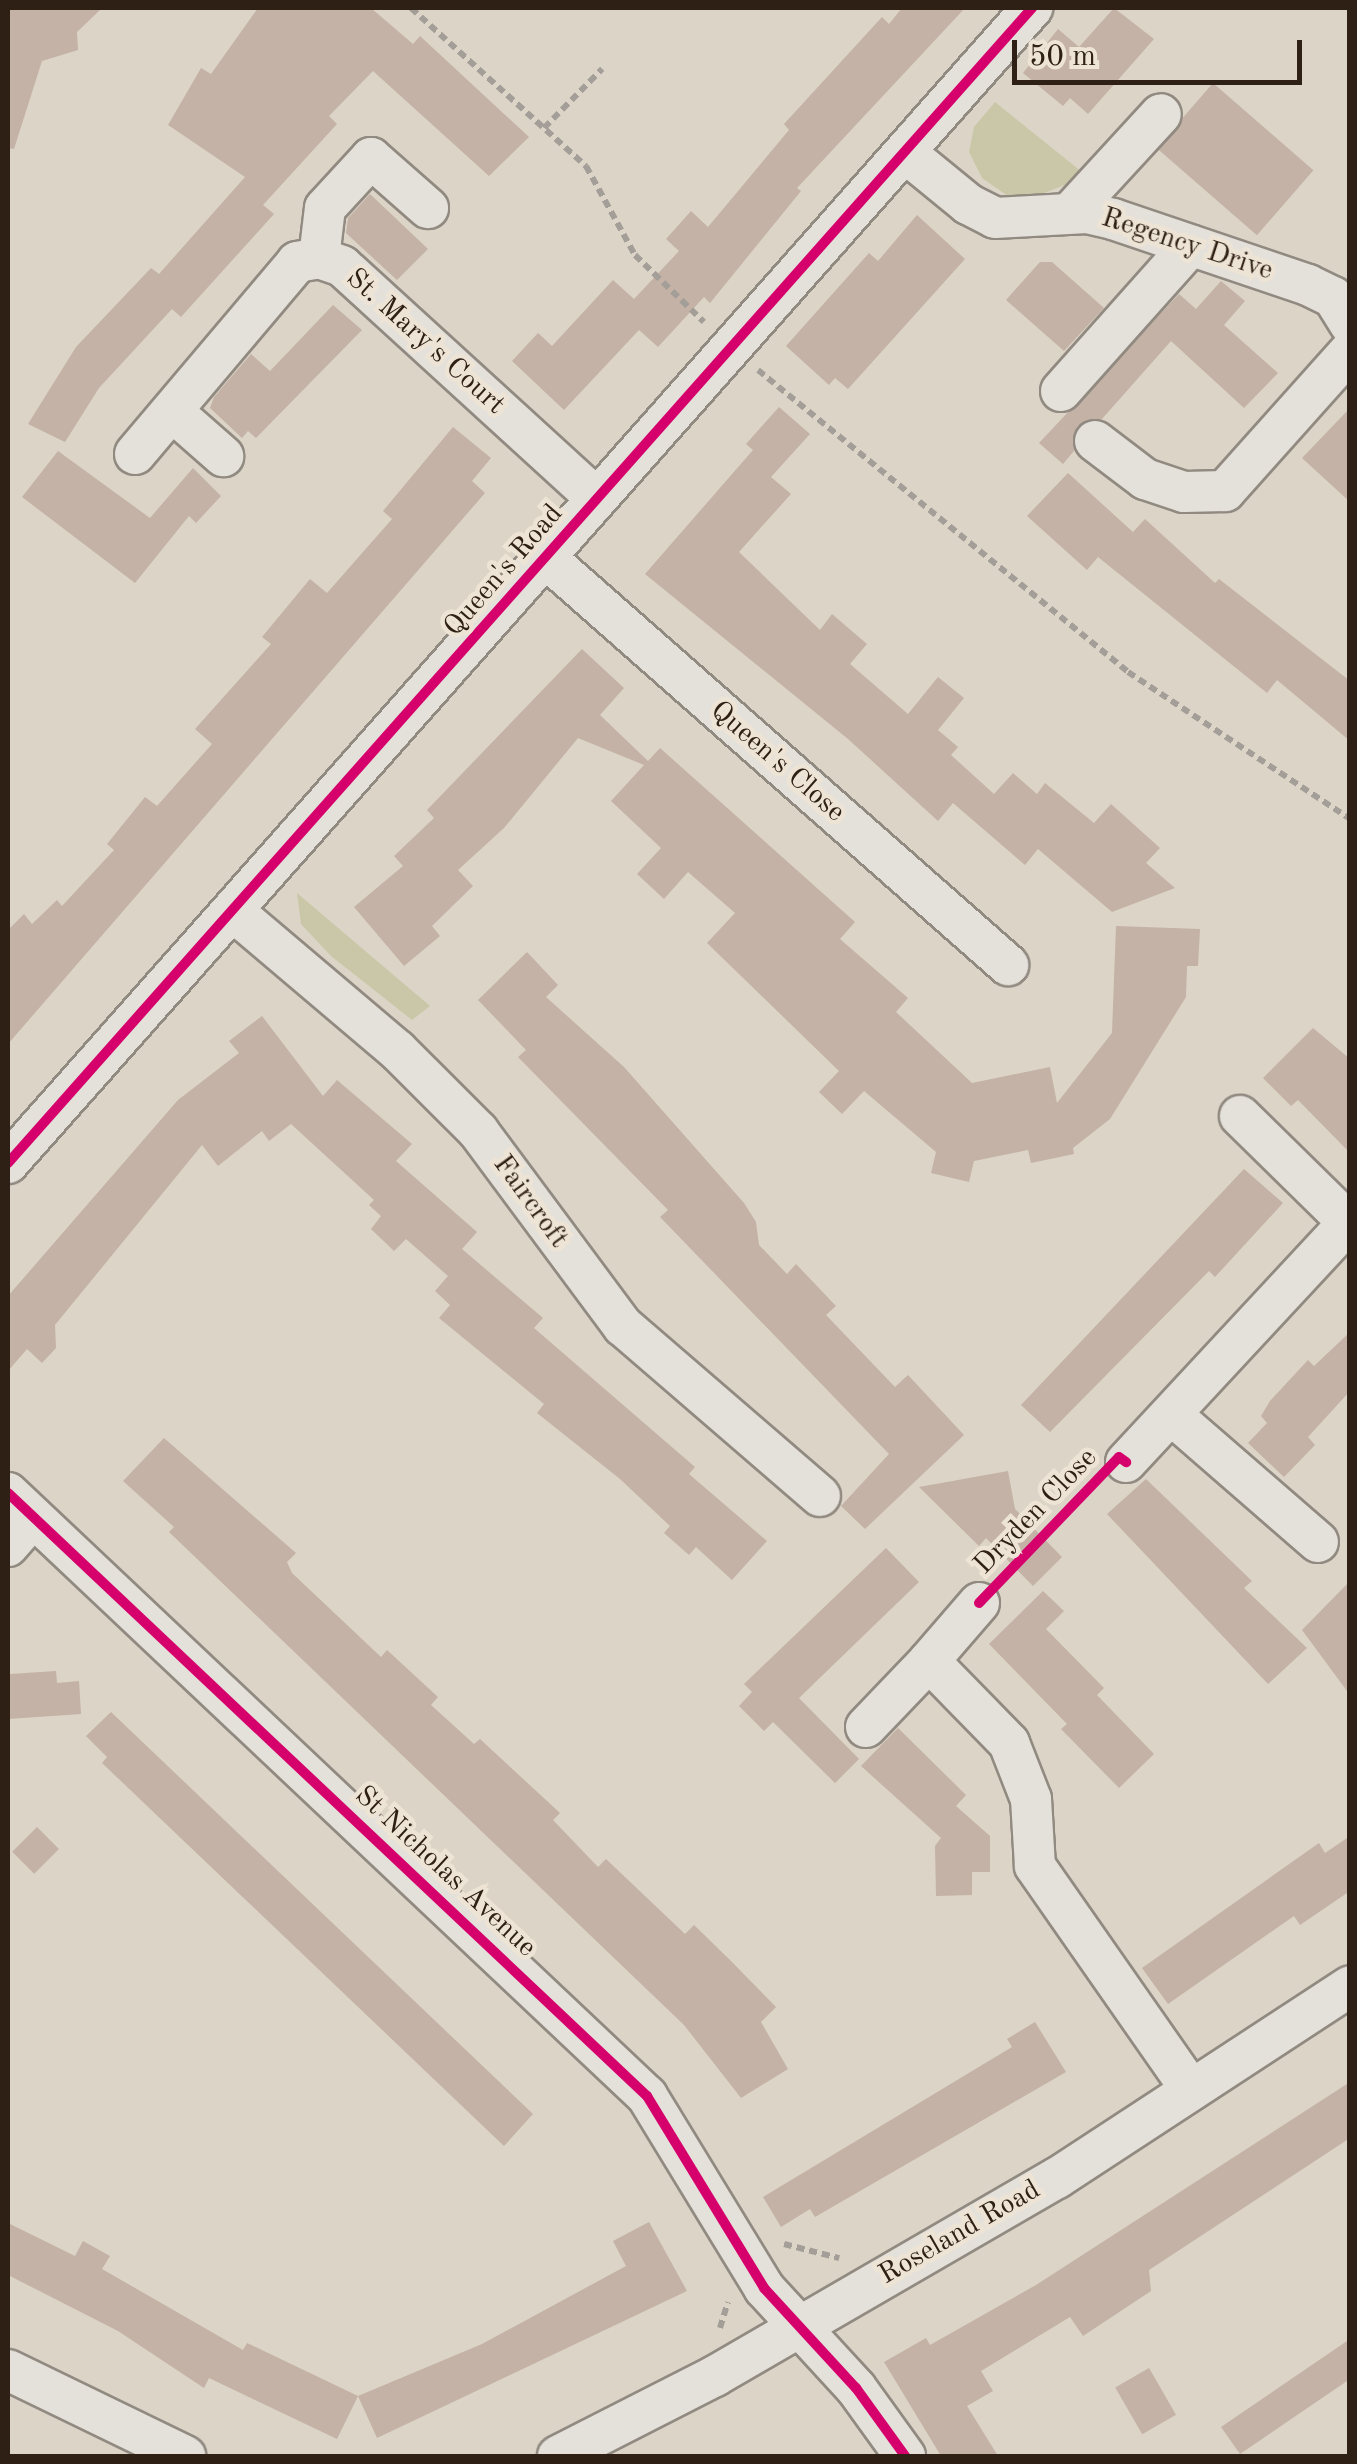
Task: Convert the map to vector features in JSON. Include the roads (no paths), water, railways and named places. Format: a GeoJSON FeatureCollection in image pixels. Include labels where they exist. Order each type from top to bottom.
{"type":"FeatureCollection","features":[{"type":"Feature","properties":{"kind":"street","name":"Queen's Road"},"geometry":{"type":"LineString","coordinates":[[8,1162],[234,912],[728,346],[907,154],[1032,8]]}},
{"type":"Feature","properties":{"kind":"street"},"geometry":{"type":"LineString","coordinates":[[1070,213],[1161,114]]}},
{"type":"Feature","properties":{"kind":"street","name":"Regency Drive"},"geometry":{"type":"LineString","coordinates":[[907,154],[968,204],[995,218],[1070,213],[1191,246],[1308,284],[1333,297],[1350,324]]}},
{"type":"Feature","properties":{"kind":"street"},"geometry":{"type":"LineString","coordinates":[[318,258],[326,208],[371,158],[428,208]]}},
{"type":"Feature","properties":{"kind":"street"},"geometry":{"type":"LineString","coordinates":[[1061,391],[1191,246]]}},
{"type":"Feature","properties":{"kind":"street","name":"St. Mary's Court"},"geometry":{"type":"LineString","coordinates":[[136,454],[297,262],[318,258],[342,266],[597,498]]}},
{"type":"Feature","properties":{"kind":"street"},"geometry":{"type":"LineString","coordinates":[[1095,441],[1145,479],[1184,492],[1225,491],[1350,351]]}},
{"type":"Feature","properties":{"kind":"street"},"geometry":{"type":"LineString","coordinates":[[173,412],[223,456]]}},
{"type":"Feature","properties":{"kind":"street","name":"Queen's Close"},"geometry":{"type":"LineString","coordinates":[[546,558],[1008,965]]}},
{"type":"Feature","properties":{"kind":"street","name":"Faircroft"},"geometry":{"type":"LineString","coordinates":[[234,912],[398,1050],[478,1130],[623,1326],[820,1496]]}},
{"type":"Feature","properties":{"kind":"street"},"geometry":{"type":"LineString","coordinates":[[1126,1462],[1349,1222],[1240,1116]]}},
{"type":"Feature","properties":{"kind":"street"},"geometry":{"type":"LineString","coordinates":[[1172,1416],[1318,1542]]}},
{"type":"Feature","properties":{"kind":"street","name":"St Nicholas Avenue"},"geometry":{"type":"LineString","coordinates":[[16,1518],[600,2045],[647,2096],[764,2288],[856,2388],[906,2456]]}},
{"type":"Feature","properties":{"kind":"street","name":"Dryden Close"},"geometry":{"type":"LineString","coordinates":[[866,1727],[979,1603]]}},
{"type":"Feature","properties":{"kind":"street"},"geometry":{"type":"LineString","coordinates":[[930,1661],[1009,1743],[1031,1799],[1034,1866],[1192,2090]]}},
{"type":"Feature","properties":{"kind":"street","name":"Roseland Road"},"geometry":{"type":"LineString","coordinates":[[558,2456],[800,2328],[1058,2178],[1350,1986]]}},
{"type":"Feature","properties":{"kind":"street"},"geometry":{"type":"LineString","coordinates":[[8,2370],[185,2456]]}}]}
